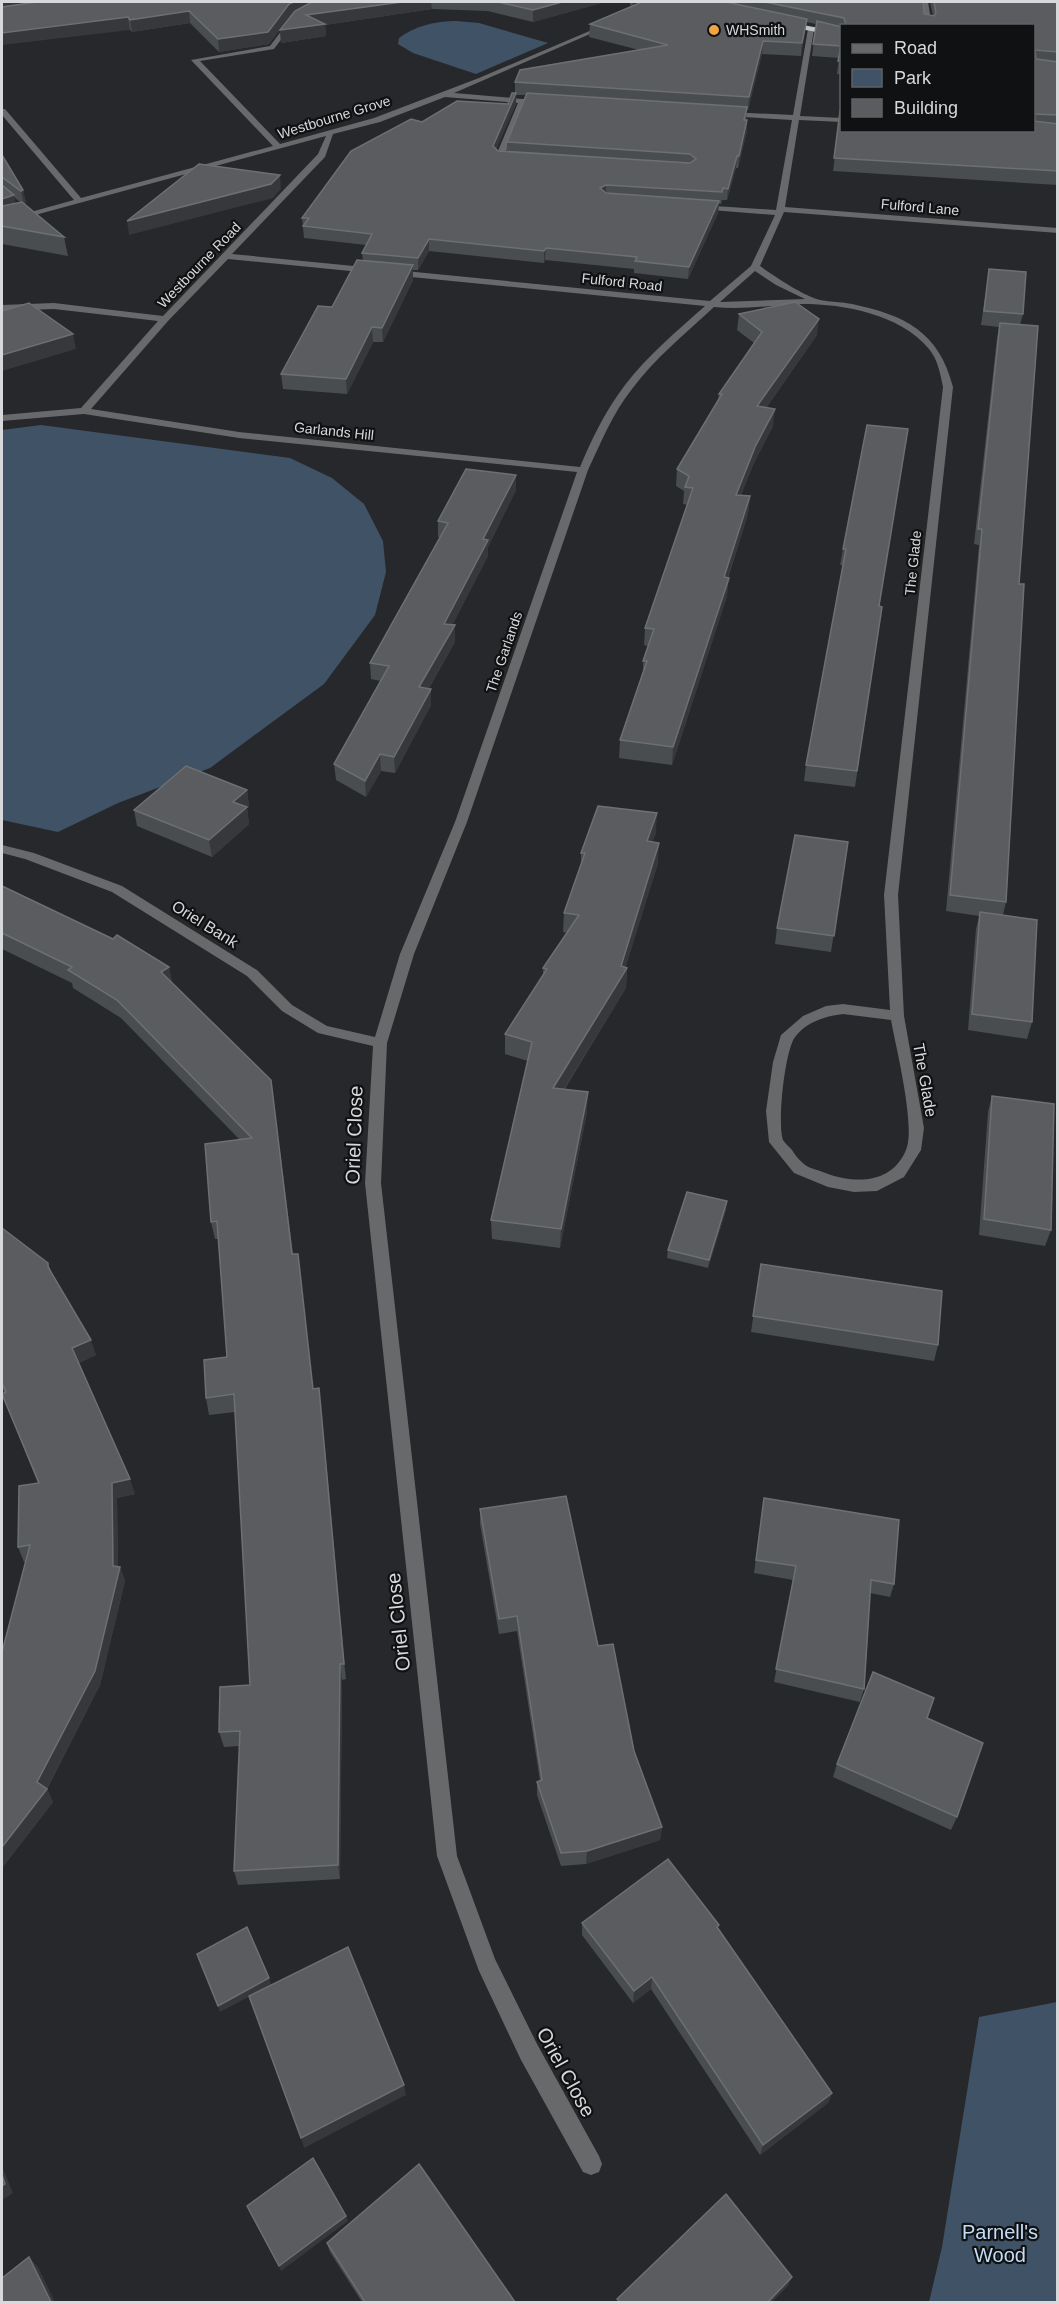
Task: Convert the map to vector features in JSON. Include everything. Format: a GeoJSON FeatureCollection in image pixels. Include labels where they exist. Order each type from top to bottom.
{"type":"FeatureCollection","features":[{"type":"Feature","properties":{"kind":"highway"},"geometry":{"type":"LineString","coordinates":[[778,22],[840,35]]}},
{"type":"Feature","properties":{"kind":"street"},"geometry":{"type":"LineString","coordinates":[[279,148],[195,60],[272,48],[278,44],[291,21],[308,10],[328,2]]}},
{"type":"Feature","properties":{"kind":"street"},"geometry":{"type":"LineString","coordinates":[[925,2],[929,24]]}},
{"type":"Feature","properties":{"kind":"street","name":"Westbourne Grove"},"geometry":{"type":"LineString","coordinates":[[2,222],[330,135],[378,120],[444,95],[619,21]]}},
{"type":"Feature","properties":{"kind":"street"},"geometry":{"type":"LineString","coordinates":[[712,304],[756,267],[780,211],[811,29]]}},
{"type":"Feature","properties":{"kind":"street"},"geometry":{"type":"LineString","coordinates":[[444,95],[546,103]]}},
{"type":"Feature","properties":{"kind":"street"},"geometry":{"type":"LineString","coordinates":[[522,159],[499,158],[523,101]]}},
{"type":"Feature","properties":{"kind":"street"},"geometry":{"type":"LineString","coordinates":[[2,111],[5,121],[80,202]]}},
{"type":"Feature","properties":{"kind":"street"},"geometry":{"type":"LineString","coordinates":[[714,113],[840,120]]}},
{"type":"Feature","properties":{"kind":"street","name":"Westbourne Road"},"geometry":{"type":"LineString","coordinates":[[84,411],[165,319],[322,155],[330,135]]}},
{"type":"Feature","properties":{"kind":"street","name":"Fulford Lane"},"geometry":{"type":"LineString","coordinates":[[687,207],[780,211],[1058,231]]}},
{"type":"Feature","properties":{"kind":"street","name":"Fulford Road"},"geometry":{"type":"LineString","coordinates":[[227,256],[712,304]]}},
{"type":"Feature","properties":{"kind":"street"},"geometry":{"type":"LineString","coordinates":[[756,267],[798,294],[819,302]]}},
{"type":"Feature","properties":{"kind":"street","name":"The Glade"},"geometry":{"type":"LineString","coordinates":[[712,304],[733,307],[819,302],[882,314],[919,332],[941,360],[948,387],[891,895],[897,1016],[917,1128],[914,1150],[899,1173],[877,1185],[854,1186],[828,1181],[799,1169],[776,1142],[773,1111],[780,1062],[788,1035],[808,1019],[826,1011],[843,1010],[897,1016]]}},
{"type":"Feature","properties":{"kind":"street","name":"The Garlands"},"geometry":{"type":"LineString","coordinates":[[380,1043],[408,954],[461,822],[583,470],[603,427],[630,386],[674,339],[712,304]]}},
{"type":"Feature","properties":{"kind":"street"},"geometry":{"type":"LineString","coordinates":[[2,308],[54,306],[165,319]]}},
{"type":"Feature","properties":{"kind":"street","name":"Garlands Hill"},"geometry":{"type":"LineString","coordinates":[[2,418],[84,411],[239,435],[583,470]]}},
{"type":"Feature","properties":{"kind":"street","name":"Oriel Bank"},"geometry":{"type":"LineString","coordinates":[[2,849],[29,856],[117,889],[252,974],[287,1008],[323,1030],[380,1043]]}},
{"type":"Feature","properties":{"kind":"street","name":"Oriel Close"},"geometry":{"type":"LineString","coordinates":[[380,1043],[373,1183],[447,1857],[486,1964],[529,2052],[591,2164]]}},
{"type":"Feature","properties":{"kind":"green space"},"geometry":{"type":"Polygon","coordinates":[[[456,21],[479,23],[548,43],[476,74],[413,53],[398,44],[399,38],[419,27],[456,21]]]}},
{"type":"Feature","properties":{"kind":"green space"},"geometry":{"type":"Polygon","coordinates":[[[41,425],[290,458],[332,478],[364,504],[383,541],[386,572],[375,615],[324,684],[210,768],[118,803],[58,832],[2,820],[2,430],[41,425]]]}},
{"type":"Feature","properties":{"kind":"green space","name":"Parnell's Wood"},"geometry":{"type":"Polygon","coordinates":[[[1057,2002],[1057,2302],[929,2302],[942,2247],[979,2017],[1057,2002]]]}},
{"type":"Feature","properties":{"kind":"building"},"geometry":{"type":"Polygon","coordinates":[[[37,2],[294,2],[289,4],[268,32],[218,39],[189,11],[130,20],[128,17],[2,33],[2,7],[37,2]]]}},
{"type":"Feature","properties":{"kind":"building"},"geometry":{"type":"Polygon","coordinates":[[[312,2],[402,2],[306,15],[325,24],[280,30],[295,11],[312,2]]]}},
{"type":"Feature","properties":{"kind":"building"},"geometry":{"type":"Polygon","coordinates":[[[498,2],[562,2],[533,10],[498,2]]]}},
{"type":"Feature","properties":{"kind":"building"},"geometry":{"type":"Polygon","coordinates":[[[642,2],[726,2],[807,19],[802,43],[763,41],[749,97],[515,82],[520,70],[668,45],[590,24],[642,2]]]}},
{"type":"Feature","properties":{"kind":"building"},"geometry":{"type":"Polygon","coordinates":[[[765,2],[923,2],[924,14],[934,16],[936,13],[934,2],[1058,2],[1058,52],[1035,50],[1035,24],[846,24],[844,18],[765,2]]]}},
{"type":"Feature","properties":{"kind":"building"},"geometry":{"type":"Polygon","coordinates":[[[817,21],[840,27],[840,46],[813,44],[817,21]]]}},
{"type":"Feature","properties":{"kind":"building"},"geometry":{"type":"Polygon","coordinates":[[[1035,50],[1036,59],[1058,62],[1058,115],[1035,114],[1035,50]]]}},
{"type":"Feature","properties":{"kind":"building"},"geometry":{"type":"Polygon","coordinates":[[[512,93],[516,93],[493,146],[498,151],[690,163],[696,159],[690,154],[507,142],[527,93],[747,107],[744,120],[747,120],[739,156],[737,156],[728,189],[723,188],[722,192],[606,185],[600,188],[606,193],[719,201],[689,267],[635,261],[637,257],[546,248],[544,251],[429,239],[418,258],[362,253],[372,234],[303,226],[309,218],[302,218],[351,151],[411,119],[422,122],[457,101],[508,104],[512,93]]]}},
{"type":"Feature","properties":{"kind":"building"},"geometry":{"type":"Polygon","coordinates":[[[840,111],[840,132],[1035,132],[1035,121],[1058,124],[1058,171],[834,158],[840,111]]]}},
{"type":"Feature","properties":{"kind":"building"},"geometry":{"type":"Polygon","coordinates":[[[2,155],[23,190],[21,191],[2,177],[2,155]]]}},
{"type":"Feature","properties":{"kind":"building"},"geometry":{"type":"Polygon","coordinates":[[[199,164],[280,175],[271,184],[127,221],[199,164]]]}},
{"type":"Feature","properties":{"kind":"building"},"geometry":{"type":"Polygon","coordinates":[[[2,185],[14,195],[2,199],[2,185]]]}},
{"type":"Feature","properties":{"kind":"building"},"geometry":{"type":"Polygon","coordinates":[[[22,202],[64,237],[2,226],[2,206],[22,202]]]}},
{"type":"Feature","properties":{"kind":"building"},"geometry":{"type":"Polygon","coordinates":[[[357,260],[413,265],[382,328],[372,327],[346,379],[281,374],[318,306],[332,307],[357,260]]]}},
{"type":"Feature","properties":{"kind":"building"},"geometry":{"type":"Polygon","coordinates":[[[989,269],[1026,272],[1023,314],[984,311],[989,269]]]}},
{"type":"Feature","properties":{"kind":"building"},"geometry":{"type":"Polygon","coordinates":[[[795,302],[819,319],[757,406],[775,409],[755,447],[736,495],[750,496],[724,577],[729,578],[673,747],[620,740],[647,661],[643,661],[654,629],[645,628],[693,488],[685,487],[689,476],[677,469],[722,394],[719,394],[762,332],[739,314],[795,302]]]}},
{"type":"Feature","properties":{"kind":"building"},"geometry":{"type":"Polygon","coordinates":[[[29,303],[73,334],[2,355],[2,311],[29,303]]]}},
{"type":"Feature","properties":{"kind":"building"},"geometry":{"type":"Polygon","coordinates":[[[1000,323],[1038,326],[1019,584],[1024,584],[1006,902],[950,895],[982,529],[978,529],[1000,323]]]}},
{"type":"Feature","properties":{"kind":"building"},"geometry":{"type":"Polygon","coordinates":[[[867,425],[908,429],[879,606],[882,607],[857,771],[806,765],[867,425]]]}},
{"type":"Feature","properties":{"kind":"building"},"geometry":{"type":"Polygon","coordinates":[[[466,469],[516,475],[483,539],[488,540],[444,624],[455,625],[419,687],[431,689],[394,757],[380,754],[365,781],[334,764],[389,666],[370,663],[448,523],[438,521],[466,469]]]}},
{"type":"Feature","properties":{"kind":"building"},"geometry":{"type":"Polygon","coordinates":[[[186,766],[247,790],[233,802],[247,807],[209,840],[134,810],[186,766]]]}},
{"type":"Feature","properties":{"kind":"building"},"geometry":{"type":"Polygon","coordinates":[[[598,806],[657,813],[647,841],[659,843],[621,966],[627,968],[553,1088],[588,1092],[561,1229],[491,1220],[532,1042],[505,1034],[547,969],[543,968],[579,915],[564,913],[585,853],[581,853],[598,806]]]}},
{"type":"Feature","properties":{"kind":"building"},"geometry":{"type":"Polygon","coordinates":[[[795,835],[848,842],[834,936],[777,928],[795,835]]]}},
{"type":"Feature","properties":{"kind":"building"},"geometry":{"type":"Polygon","coordinates":[[[2,886],[113,939],[117,935],[169,967],[161,972],[271,1080],[292,1254],[298,1254],[313,1389],[319,1388],[344,1664],[340,1664],[338,1865],[234,1871],[240,1731],[219,1732],[220,1687],[250,1685],[234,1394],[206,1398],[204,1360],[227,1357],[217,1221],[211,1222],[205,1144],[252,1138],[117,1000],[68,970],[72,967],[2,933],[2,886]]]}},
{"type":"Feature","properties":{"kind":"building"},"geometry":{"type":"Polygon","coordinates":[[[980,912],[1037,920],[1032,1022],[972,1014],[980,912]]]}},
{"type":"Feature","properties":{"kind":"building"},"geometry":{"type":"Polygon","coordinates":[[[992,1096],[1054,1104],[1051,1230],[984,1219],[992,1096]]]}},
{"type":"Feature","properties":{"kind":"building"},"geometry":{"type":"Polygon","coordinates":[[[687,1192],[727,1201],[709,1260],[668,1250],[687,1192]]]}},
{"type":"Feature","properties":{"kind":"building"},"geometry":{"type":"Polygon","coordinates":[[[2,1228],[48,1263],[48,1267],[91,1340],[72,1348],[130,1479],[112,1483],[113,1566],[120,1567],[95,1671],[37,1782],[47,1789],[2,1847],[2,1652],[30,1545],[18,1547],[19,1486],[39,1483],[2,1394],[6,1392],[2,1383],[2,1228]]]}},
{"type":"Feature","properties":{"kind":"building"},"geometry":{"type":"Polygon","coordinates":[[[761,1264],[942,1291],[938,1345],[753,1316],[761,1264]]]}},
{"type":"Feature","properties":{"kind":"building"},"geometry":{"type":"Polygon","coordinates":[[[566,1496],[598,1646],[613,1644],[634,1751],[662,1827],[587,1851],[561,1853],[537,1782],[542,1780],[517,1616],[499,1619],[480,1509],[566,1496]]]}},
{"type":"Feature","properties":{"kind":"building"},"geometry":{"type":"Polygon","coordinates":[[[764,1498],[899,1520],[894,1584],[871,1580],[864,1689],[776,1669],[796,1566],[756,1560],[764,1498]]]}},
{"type":"Feature","properties":{"kind":"building"},"geometry":{"type":"Polygon","coordinates":[[[873,1672],[934,1698],[927,1718],[983,1743],[957,1817],[837,1764],[873,1672]]]}},
{"type":"Feature","properties":{"kind":"building"},"geometry":{"type":"Polygon","coordinates":[[[668,1859],[719,1925],[717,1927],[832,2093],[763,2145],[652,1977],[634,1991],[582,1923],[668,1859]]]}},
{"type":"Feature","properties":{"kind":"building"},"geometry":{"type":"Polygon","coordinates":[[[247,1927],[269,1978],[218,2006],[197,1954],[247,1927]]]}},
{"type":"Feature","properties":{"kind":"building"},"geometry":{"type":"Polygon","coordinates":[[[348,1947],[404,2085],[301,2138],[249,1996],[348,1947]]]}},
{"type":"Feature","properties":{"kind":"building"},"geometry":{"type":"Polygon","coordinates":[[[313,2158],[346,2216],[279,2266],[247,2206],[313,2158]]]}},
{"type":"Feature","properties":{"kind":"building"},"geometry":{"type":"Polygon","coordinates":[[[419,2164],[515,2302],[365,2302],[327,2243],[419,2164]]]}},
{"type":"Feature","properties":{"kind":"building"},"geometry":{"type":"Polygon","coordinates":[[[726,2194],[792,2277],[768,2302],[620,2302],[617,2299],[726,2194]]]}},
{"type":"Feature","properties":{"kind":"building"},"geometry":{"type":"Polygon","coordinates":[[[29,2257],[51,2302],[2,2302],[2,2278],[29,2257]]]}},
{"type":"Feature","properties":{"kind":"place","name":"WHSmith"},"geometry":{"type":"Point","coordinates":[714,30]}}]}
